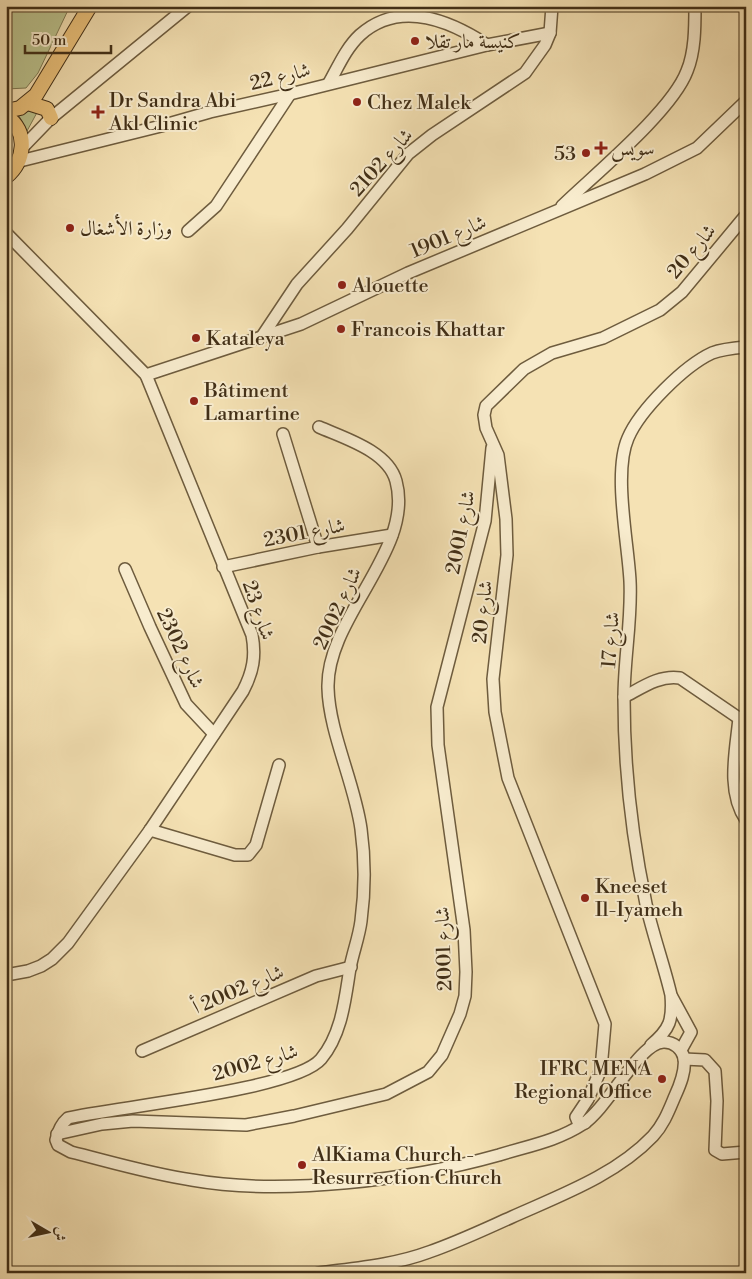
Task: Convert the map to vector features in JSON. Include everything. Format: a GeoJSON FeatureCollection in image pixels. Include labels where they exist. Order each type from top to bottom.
{"type":"FeatureCollection","features":[{"type":"Feature","properties":{"kind":"main road"},"geometry":{"type":"LineString","coordinates":[[6,111],[28,103],[36,95],[90,6]]}},
{"type":"Feature","properties":{"kind":"main road"},"geometry":{"type":"LineString","coordinates":[[28,103],[47,109],[51,118]]}},
{"type":"Feature","properties":{"kind":"main road"},"geometry":{"type":"LineString","coordinates":[[6,116],[18,128],[21,155],[6,176]]}},
{"type":"Feature","properties":{"kind":"street"},"geometry":{"type":"LineString","coordinates":[[21,155],[51,118],[188,6]]}},
{"type":"Feature","properties":{"kind":"street","name":"شارع 2102"},"geometry":{"type":"LineString","coordinates":[[261,338],[298,284],[347,229],[408,154],[432,135],[525,73],[545,45],[550,33],[552,6]]}},
{"type":"Feature","properties":{"kind":"street"},"geometry":{"type":"LineString","coordinates":[[556,211],[665,106],[677,90],[688,71],[695,30],[695,6]]}},
{"type":"Feature","properties":{"kind":"street"},"geometry":{"type":"LineString","coordinates":[[329,84],[342,59],[361,34],[379,23],[398,16],[419,16],[446,22],[461,28],[487,45]]}},
{"type":"Feature","properties":{"kind":"street","name":"شارع 22"},"geometry":{"type":"LineString","coordinates":[[21,155],[161,126],[210,112],[487,45],[550,33]]}},
{"type":"Feature","properties":{"kind":"street"},"geometry":{"type":"LineString","coordinates":[[188,231],[216,206],[290,94]]}},
{"type":"Feature","properties":{"kind":"street","name":"شارع 1901"},"geometry":{"type":"LineString","coordinates":[[146,375],[301,324],[408,273],[618,186],[697,148],[746,100]]}},
{"type":"Feature","properties":{"kind":"street","name":"شارع 20"},"geometry":{"type":"LineString","coordinates":[[580,1120],[600,1069],[605,1024],[508,778],[501,745],[493,679],[508,555],[498,455],[492,443],[484,415],[486,406],[524,369],[552,353],[603,338],[660,310],[682,292],[746,215]]}},
{"type":"Feature","properties":{"kind":"street","name":"شارع 23"},"geometry":{"type":"LineString","coordinates":[[6,233],[146,375],[252,635],[254,662],[251,676],[244,691],[97,906],[61,951],[41,966],[28,971],[6,975]]}},
{"type":"Feature","properties":{"kind":"street","name":"شارع 17"},"geometry":{"type":"LineString","coordinates":[[683,1055],[691,1032],[671,995],[647,906],[633,835],[624,697],[631,606],[629,559],[621,487],[628,438],[658,398],[699,361],[714,353],[746,347]]}},
{"type":"Feature","properties":{"kind":"street","name":"شارع 2002"},"geometry":{"type":"LineString","coordinates":[[57,1134],[62,1124],[68,1118],[162,1101],[214,1094],[291,1075],[320,1060],[335,1034],[343,1008],[361,921],[363,876],[361,828],[333,719],[328,688],[329,673],[335,648],[374,575],[392,535],[398,503],[396,478],[376,454],[359,443],[319,428]]}},
{"type":"Feature","properties":{"kind":"street"},"geometry":{"type":"LineString","coordinates":[[283,434],[318,547]]}},
{"type":"Feature","properties":{"kind":"street","name":"شارع 2001"},"geometry":{"type":"LineString","coordinates":[[57,1134],[102,1124],[133,1121],[246,1125],[294,1116],[386,1094],[428,1072],[442,1055],[460,1014],[465,996],[466,972],[464,930],[438,745],[437,707],[485,521],[492,443]]}},
{"type":"Feature","properties":{"kind":"street","name":"شارع 2301"},"geometry":{"type":"LineString","coordinates":[[223,567],[318,547],[392,535]]}},
{"type":"Feature","properties":{"kind":"street","name":"شارع 2302"},"geometry":{"type":"LineString","coordinates":[[125,569],[186,704],[214,734]]}},
{"type":"Feature","properties":{"kind":"street"},"geometry":{"type":"LineString","coordinates":[[624,697],[658,679],[669,676],[680,678],[742,720],[734,766],[735,789],[740,808],[746,820]]}},
{"type":"Feature","properties":{"kind":"street"},"geometry":{"type":"LineString","coordinates":[[150,830],[235,855],[248,855],[256,846],[279,765]]}},
{"type":"Feature","properties":{"kind":"street","name":"شارع 2002 أ"},"geometry":{"type":"LineString","coordinates":[[142,1051],[316,976],[351,967]]}},
{"type":"Feature","properties":{"kind":"street","name":"شارع 17"},"geometry":{"type":"LineString","coordinates":[[580,1120],[614,1094],[645,1050],[667,1030],[671,1014],[671,995]]}},
{"type":"Feature","properties":{"kind":"street"},"geometry":{"type":"LineString","coordinates":[[645,1050],[653,1044],[666,1042],[674,1044],[683,1055],[705,1060],[715,1071],[717,1101],[715,1150],[722,1154],[746,1152]]}},
{"type":"Feature","properties":{"kind":"street"},"geometry":{"type":"LineString","coordinates":[[319,1273],[390,1263],[429,1253],[569,1192],[600,1175],[640,1148],[659,1128],[677,1092],[683,1055]]}},
{"type":"Feature","properties":{"kind":"street"},"geometry":{"type":"LineString","coordinates":[[57,1134],[56,1140],[58,1145],[71,1152],[128,1166],[192,1180],[276,1187],[335,1183],[474,1162],[558,1138],[580,1120]]}},
{"type":"Feature","properties":{"kind":"green space"},"geometry":{"type":"Polygon","coordinates":[[[6,6],[70,6],[38,73],[26,88],[6,89],[6,6]]]}},
{"type":"Feature","properties":{"kind":"green space"},"geometry":{"type":"Polygon","coordinates":[[[40,107],[27,131],[18,114],[40,107]]]}},
{"type":"Feature","properties":{"kind":"place","name":"كنيسة مار تقلا"},"geometry":{"type":"Point","coordinates":[415,41]}},
{"type":"Feature","properties":{"kind":"place","name":"Chez Malek"},"geometry":{"type":"Point","coordinates":[357,102]}},
{"type":"Feature","properties":{"kind":"place","name":"Dr Sandra Abi Akl Clinic"},"geometry":{"type":"Point","coordinates":[98,112]}},
{"type":"Feature","properties":{"kind":"place","name":"سويس"},"geometry":{"type":"Point","coordinates":[601,148]}},
{"type":"Feature","properties":{"kind":"place","name":"53"},"geometry":{"type":"Point","coordinates":[586,153]}},
{"type":"Feature","properties":{"kind":"place","name":"وزارة الأشغال"},"geometry":{"type":"Point","coordinates":[70,228]}},
{"type":"Feature","properties":{"kind":"place","name":"Alouette"},"geometry":{"type":"Point","coordinates":[342,285]}},
{"type":"Feature","properties":{"kind":"place","name":"Francois Khattar"},"geometry":{"type":"Point","coordinates":[341,329]}},
{"type":"Feature","properties":{"kind":"place","name":"Kataleya"},"geometry":{"type":"Point","coordinates":[196,338]}},
{"type":"Feature","properties":{"kind":"place","name":"Bâtiment Lamartine"},"geometry":{"type":"Point","coordinates":[194,401]}},
{"type":"Feature","properties":{"kind":"place","name":"Kneeset Il-Iyameh"},"geometry":{"type":"Point","coordinates":[585,898]}},
{"type":"Feature","properties":{"kind":"place","name":"IFRC MENA Regional Office"},"geometry":{"type":"Point","coordinates":[662,1079]}},
{"type":"Feature","properties":{"kind":"place","name":"AlKiama Church - Resurrection Church"},"geometry":{"type":"Point","coordinates":[302,1165]}}]}
